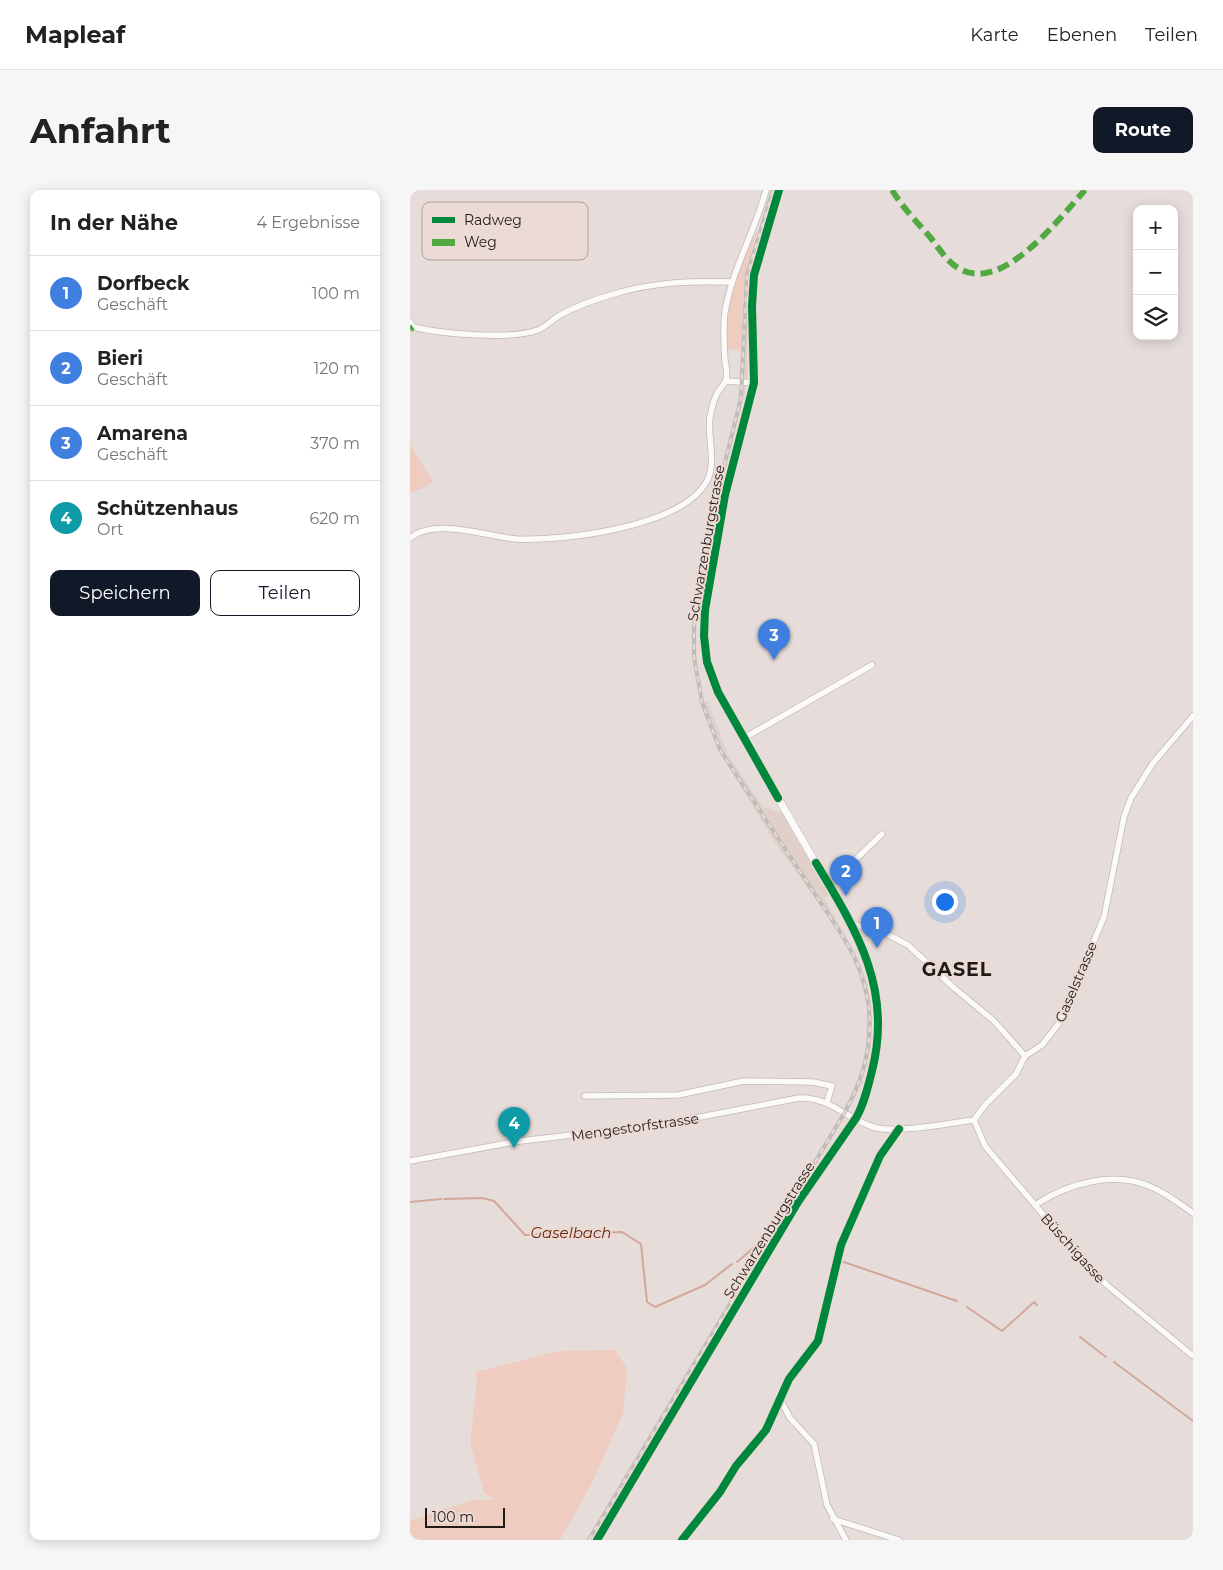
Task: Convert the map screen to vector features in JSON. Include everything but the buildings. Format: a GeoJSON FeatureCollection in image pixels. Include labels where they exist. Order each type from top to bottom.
{"type":"FeatureCollection","features":[{"type":"Feature","properties":{"kind":"main road","name":"Schwarzenburgstrasse"},"geometry":{"type":"LineString","coordinates":[[598,1540],[798,1202],[856,1118],[874,1064],[879,1016],[872,971],[851,924],[723,703],[710,672],[705,653],[704,628],[727,486],[754,383],[753,280],[779,190]]}},
{"type":"Feature","properties":{"kind":"street"},"geometry":{"type":"LineString","coordinates":[[411,537],[426,531],[447,529],[531,539],[595,534],[630,527],[673,508],[696,494],[710,475],[712,463],[710,419],[716,394],[726,381],[724,326],[731,282],[755,226],[766,190]]}},
{"type":"Feature","properties":{"kind":"street"},"geometry":{"type":"LineString","coordinates":[[410,322],[413,327],[432,330],[490,334],[527,332],[539,330],[574,308],[614,294],[645,286],[669,282],[731,282]]}},
{"type":"Feature","properties":{"kind":"street"},"geometry":{"type":"LineString","coordinates":[[726,381],[754,383]]}},
{"type":"Feature","properties":{"kind":"street"},"geometry":{"type":"LineString","coordinates":[[744,738],[872,665]]}},
{"type":"Feature","properties":{"kind":"street","name":"Gaselstrasse"},"geometry":{"type":"LineString","coordinates":[[974,1120],[985,1105],[1016,1074],[1024,1056],[1041,1047],[1057,1027],[1085,966],[1108,903],[1124,817],[1131,798],[1154,763],[1193,716]]}},
{"type":"Feature","properties":{"kind":"street"},"geometry":{"type":"LineString","coordinates":[[826,880],[852,862],[882,834]]}},
{"type":"Feature","properties":{"kind":"street"},"geometry":{"type":"LineString","coordinates":[[851,924],[877,928],[908,945],[953,987],[993,1020],[1024,1056]]}},
{"type":"Feature","properties":{"kind":"street"},"geometry":{"type":"LineString","coordinates":[[585,1096],[678,1095],[735,1082],[796,1081],[832,1086],[827,1102]]}},
{"type":"Feature","properties":{"kind":"street","name":"Mengestorfstrasse"},"geometry":{"type":"LineString","coordinates":[[410,1161],[520,1141],[660,1125],[790,1099],[812,1098],[827,1102],[856,1118]]}},
{"type":"Feature","properties":{"kind":"street"},"geometry":{"type":"LineString","coordinates":[[856,1118],[876,1128],[899,1128],[974,1120]]}},
{"type":"Feature","properties":{"kind":"street","name":"Büschigasse"},"geometry":{"type":"LineString","coordinates":[[974,1120],[985,1146],[1104,1282],[1193,1356]]}},
{"type":"Feature","properties":{"kind":"street"},"geometry":{"type":"LineString","coordinates":[[777,1406],[789,1379],[820,1338],[841,1245],[880,1156],[899,1128]]}},
{"type":"Feature","properties":{"kind":"street"},"geometry":{"type":"LineString","coordinates":[[1035,1205],[1060,1190],[1079,1184],[1106,1180],[1129,1181],[1154,1188],[1193,1213]]}},
{"type":"Feature","properties":{"kind":"street"},"geometry":{"type":"LineString","coordinates":[[780,1399],[790,1418],[814,1444],[824,1497],[833,1519],[846,1540]]}},
{"type":"Feature","properties":{"kind":"street"},"geometry":{"type":"LineString","coordinates":[[682,1540],[720,1492],[736,1466],[766,1430],[773,1415]]}},
{"type":"Feature","properties":{"kind":"street"},"geometry":{"type":"LineString","coordinates":[[833,1519],[899,1540]]}},
{"type":"Feature","properties":{"kind":"shaded area"},"geometry":{"type":"Polygon","coordinates":[[[771,190],[775,190],[754,256],[748,287],[747,383],[718,499],[698,603],[696,626],[697,665],[704,701],[708,702],[728,755],[763,807],[783,813],[830,895],[824,898],[855,953],[867,983],[872,1019],[870,1051],[862,1083],[847,1113],[591,1540],[586,1540],[843,1111],[858,1081],[866,1050],[867,1003],[854,961],[833,923],[776,844],[722,756],[702,710],[693,665],[692,626],[697,588],[714,498],[738,403],[745,276],[771,190]]]}},
{"type":"Feature","properties":{"kind":"shaded area"},"geometry":{"type":"Polygon","coordinates":[[[755,232],[757,232],[749,262],[745,291],[742,351],[727,349],[730,302],[742,261],[755,232]]]}},
{"type":"Feature","properties":{"kind":"shaded area"},"geometry":{"type":"Polygon","coordinates":[[[410,445],[433,481],[424,488],[410,492],[410,445]]]}},
{"type":"Feature","properties":{"kind":"shaded area"},"geometry":{"type":"Polygon","coordinates":[[[615,1350],[627,1368],[623,1413],[592,1483],[560,1540],[410,1540],[410,1521],[473,1500],[495,1499],[484,1493],[470,1442],[477,1381],[475,1372],[558,1351],[615,1350]]]}},
{"type":"Feature","properties":{"kind":"waterway","name":"Gaselbach"},"geometry":{"type":"LineString","coordinates":[[444,1199],[482,1198],[494,1201],[525,1235],[622,1232],[641,1244],[647,1302],[655,1307],[705,1285],[732,1264]]}},
{"type":"Feature","properties":{"kind":"waterway","name":"Gaselbach"},"geometry":{"type":"LineString","coordinates":[[410,1202],[441,1199]]}},
{"type":"Feature","properties":{"kind":"waterway","name":"Gaselbach"},"geometry":{"type":"LineString","coordinates":[[737,1262],[757,1245]]}},
{"type":"Feature","properties":{"kind":"waterway","name":"Gaselbach"},"geometry":{"type":"LineString","coordinates":[[841,1261],[957,1301]]}},
{"type":"Feature","properties":{"kind":"waterway","name":"Gaselbach"},"geometry":{"type":"LineString","coordinates":[[967,1307],[1002,1331],[1034,1302],[1037,1305]]}},
{"type":"Feature","properties":{"kind":"waterway","name":"Gaselbach"},"geometry":{"type":"LineString","coordinates":[[1080,1337],[1106,1357]]}},
{"type":"Feature","properties":{"kind":"waterway","name":"Gaselbach"},"geometry":{"type":"LineString","coordinates":[[1114,1362],[1193,1421]]}},
{"type":"Feature","properties":{"kind":"railway"},"geometry":{"type":"LineString","coordinates":[[589,1540],[845,1112],[856,1090],[864,1067],[868,1045],[870,1023],[868,1001],[863,979],[854,957],[842,935],[720,750],[702,702],[694,657],[694,626],[699,588],[716,498],[741,398],[747,275],[773,190]]}},
{"type":"Feature","properties":{"kind":"marked path"},"geometry":{"type":"LineString","coordinates":[[892,190],[905,209],[948,260],[962,270],[978,274],[995,270],[1013,262],[1030,249],[1061,218],[1085,190]]}},
{"type":"Feature","properties":{"kind":"cycle path"},"geometry":{"type":"LineString","coordinates":[[778,798],[718,692],[707,662],[704,636],[705,610],[725,495],[754,383],[752,306],[754,275],[779,190]]}},
{"type":"Feature","properties":{"kind":"cycle path"},"geometry":{"type":"LineString","coordinates":[[597,1540],[798,1202],[856,1118],[865,1095],[872,1071],[877,1041],[878,1013],[874,987],[857,937],[816,863]]}},
{"type":"Feature","properties":{"kind":"cycle path"},"geometry":{"type":"LineString","coordinates":[[682,1540],[720,1492],[736,1466],[766,1430],[789,1379],[818,1341],[841,1245],[880,1156],[899,1129]]}},
{"type":"Feature","properties":{"kind":"place","name":"Amarena"},"geometry":{"type":"Point","coordinates":[774,660]}},
{"type":"Feature","properties":{"kind":"place","name":"Bieri"},"geometry":{"type":"Point","coordinates":[846,896]}},
{"type":"Feature","properties":{"kind":"place","name":"Dorfbeck"},"geometry":{"type":"Point","coordinates":[877,948]}},
{"type":"Feature","properties":{"kind":"place","name":"Schützenhaus"},"geometry":{"type":"Point","coordinates":[514,1148]}},
{"type":"Feature","properties":{"kind":"district","name":"GASEL"},"geometry":{"type":"Point","coordinates":[957,969]}}]}
